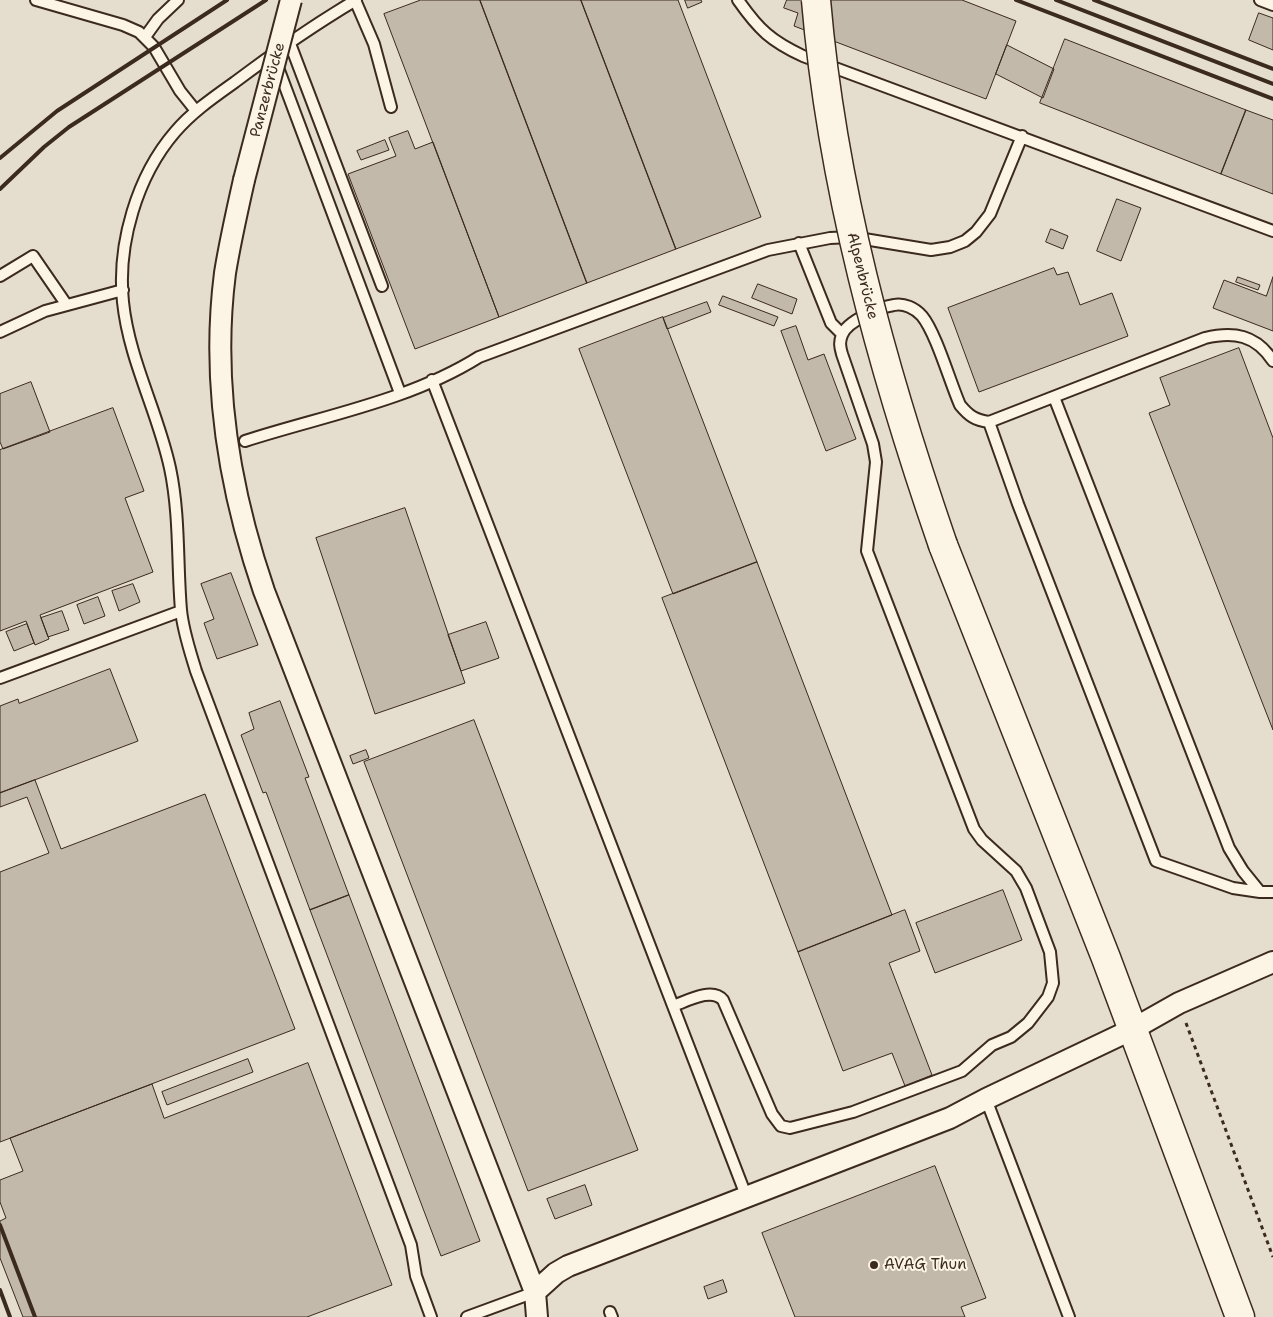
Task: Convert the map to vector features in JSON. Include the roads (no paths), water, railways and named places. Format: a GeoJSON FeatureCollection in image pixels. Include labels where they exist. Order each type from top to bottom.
{"type":"FeatureCollection","features":[{"type":"Feature","properties":{"kind":"main road","name":"Alpenbrücke"},"geometry":{"type":"LineString","coordinates":[[816,0],[835,147],[863,283],[898,410],[943,545],[1133,1029],[1240,1317]]}},
{"type":"Feature","properties":{"kind":"street","name":"Panzerbrücke"},"geometry":{"type":"LineString","coordinates":[[291,0],[244,180],[225,274],[221,342],[224,425],[232,479],[244,528],[268,601],[535,1292],[537,1317]]}},
{"type":"Feature","properties":{"kind":"street"},"geometry":{"type":"LineString","coordinates":[[535,1292],[556,1273],[568,1266],[928,1128],[986,1098],[1133,1029],[1179,1003],[1273,962]]}},
{"type":"Feature","properties":{"kind":"lane"},"geometry":{"type":"LineString","coordinates":[[36,0],[123,25],[145,37],[154,47],[180,90],[196,111]]}},
{"type":"Feature","properties":{"kind":"lane"},"geometry":{"type":"LineString","coordinates":[[145,37],[158,19],[178,0]]}},
{"type":"Feature","properties":{"kind":"lane"},"geometry":{"type":"LineString","coordinates":[[391,107],[374,44],[356,0],[272,53],[196,111],[174,133],[152,167],[132,210],[124,259],[123,290],[132,350],[170,466],[175,495],[181,611],[196,671],[411,1244],[416,1276],[432,1317]]}},
{"type":"Feature","properties":{"kind":"lane"},"geometry":{"type":"LineString","coordinates":[[738,0],[753,22],[776,43],[804,56],[1273,231]]}},
{"type":"Feature","properties":{"kind":"lane"},"geometry":{"type":"LineString","coordinates":[[1260,0],[1273,5]]}},
{"type":"Feature","properties":{"kind":"lane"},"geometry":{"type":"LineString","coordinates":[[289,41],[382,286]]}},
{"type":"Feature","properties":{"kind":"lane"},"geometry":{"type":"LineString","coordinates":[[272,53],[400,393]]}},
{"type":"Feature","properties":{"kind":"lane"},"geometry":{"type":"LineString","coordinates":[[245,441],[400,393],[488,353],[768,250],[799,243],[852,237],[931,250],[950,247],[965,241],[976,232],[990,214],[1022,136]]}},
{"type":"Feature","properties":{"kind":"lane"},"geometry":{"type":"LineString","coordinates":[[799,243],[831,324],[842,334]]}},
{"type":"Feature","properties":{"kind":"lane"},"geometry":{"type":"LineString","coordinates":[[0,276],[33,256],[66,304]]}},
{"type":"Feature","properties":{"kind":"lane"},"geometry":{"type":"LineString","coordinates":[[0,332],[45,311],[123,290]]}},
{"type":"Feature","properties":{"kind":"lane"},"geometry":{"type":"LineString","coordinates":[[673,1006],[712,993],[719,994],[772,1114],[781,1126],[790,1128],[853,1112],[962,1071],[992,1045],[1011,1037],[1028,1023],[1048,997],[1052,983],[1050,952],[1026,888],[1016,871],[982,840],[974,829],[867,551],[876,462],[873,444],[842,354],[840,343],[842,334],[847,326],[860,318],[894,305],[912,308],[922,315],[929,328],[960,405],[967,414],[977,420],[989,422],[1205,338],[1236,334],[1250,338],[1262,346],[1273,360]]}},
{"type":"Feature","properties":{"kind":"lane"},"geometry":{"type":"LineString","coordinates":[[432,380],[747,1198]]}},
{"type":"Feature","properties":{"kind":"lane"},"geometry":{"type":"LineString","coordinates":[[1054,397],[1229,848],[1243,871],[1260,892]]}},
{"type":"Feature","properties":{"kind":"lane"},"geometry":{"type":"LineString","coordinates":[[989,422],[1018,504],[1156,861],[1233,888],[1273,892]]}},
{"type":"Feature","properties":{"kind":"lane"},"geometry":{"type":"LineString","coordinates":[[0,678],[181,611]]}},
{"type":"Feature","properties":{"kind":"lane"},"geometry":{"type":"LineString","coordinates":[[986,1098],[1068,1317]]}},
{"type":"Feature","properties":{"kind":"lane"},"geometry":{"type":"LineString","coordinates":[[467,1317],[535,1292]]}},
{"type":"Feature","properties":{"kind":"railway"},"geometry":{"type":"LineString","coordinates":[[0,158],[57,111],[227,0]]}},
{"type":"Feature","properties":{"kind":"railway"},"geometry":{"type":"LineString","coordinates":[[0,189],[44,147],[69,127],[266,0]]}},
{"type":"Feature","properties":{"kind":"railway"},"geometry":{"type":"LineString","coordinates":[[1016,0],[1273,99]]}},
{"type":"Feature","properties":{"kind":"railway"},"geometry":{"type":"LineString","coordinates":[[1056,0],[1273,84]]}},
{"type":"Feature","properties":{"kind":"railway"},"geometry":{"type":"LineString","coordinates":[[1094,0],[1273,69]]}},
{"type":"Feature","properties":{"kind":"railway"},"geometry":{"type":"LineString","coordinates":[[0,1225],[35,1317]]}},
{"type":"Feature","properties":{"kind":"railway"},"geometry":{"type":"LineString","coordinates":[[0,1290],[10,1317]]}},
{"type":"Feature","properties":{"kind":"place","name":"AVAG Thun"},"geometry":{"type":"Point","coordinates":[874,1265]}}]}
